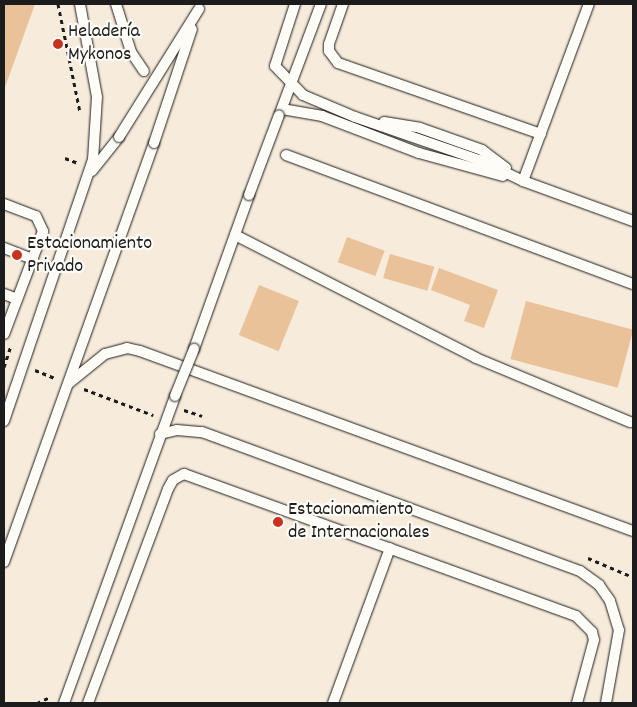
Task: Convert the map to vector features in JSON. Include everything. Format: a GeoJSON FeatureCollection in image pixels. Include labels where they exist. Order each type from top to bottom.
{"type":"FeatureCollection","features":[{"type":"Feature","properties":{"kind":"lane"},"geometry":{"type":"LineString","coordinates":[[4,421],[90,174],[97,131],[97,97],[80,4]]}},
{"type":"Feature","properties":{"kind":"lane"},"geometry":{"type":"LineString","coordinates":[[116,4],[131,52],[144,71]]}},
{"type":"Feature","properties":{"kind":"lane"},"geometry":{"type":"LineString","coordinates":[[295,4],[275,60],[275,66],[291,86],[302,95],[356,117],[479,160],[523,181]]}},
{"type":"Feature","properties":{"kind":"lane"},"geometry":{"type":"LineString","coordinates":[[64,703],[160,434],[194,349],[249,195],[321,4]]}},
{"type":"Feature","properties":{"kind":"lane"},"geometry":{"type":"LineString","coordinates":[[343,4],[330,36],[330,51],[338,63],[540,134]]}},
{"type":"Feature","properties":{"kind":"lane"},"geometry":{"type":"LineString","coordinates":[[523,181],[589,4]]}},
{"type":"Feature","properties":{"kind":"lane"},"geometry":{"type":"LineString","coordinates":[[90,174],[119,137],[200,5]]}},
{"type":"Feature","properties":{"kind":"lane"},"geometry":{"type":"LineString","coordinates":[[4,562],[154,143],[200,5]]}},
{"type":"Feature","properties":{"kind":"lane"},"geometry":{"type":"LineString","coordinates":[[281,112],[302,110],[419,152],[523,181],[633,221]]}},
{"type":"Feature","properties":{"kind":"lane"},"geometry":{"type":"LineString","coordinates":[[286,155],[633,284]]}},
{"type":"Feature","properties":{"kind":"lane"},"geometry":{"type":"LineString","coordinates":[[4,204],[36,216],[42,222],[43,231],[4,334]]}},
{"type":"Feature","properties":{"kind":"lane"},"geometry":{"type":"LineString","coordinates":[[235,235],[476,358],[630,422]]}},
{"type":"Feature","properties":{"kind":"lane"},"geometry":{"type":"LineString","coordinates":[[4,248],[33,258]]}},
{"type":"Feature","properties":{"kind":"lane"},"geometry":{"type":"LineString","coordinates":[[4,294],[17,299]]}},
{"type":"Feature","properties":{"kind":"lane"},"geometry":{"type":"LineString","coordinates":[[69,382],[104,354],[115,349],[140,351],[633,531]]}},
{"type":"Feature","properties":{"kind":"lane"},"geometry":{"type":"LineString","coordinates":[[160,434],[177,430],[202,432],[580,572],[599,585],[610,601],[619,630],[606,703]]}},
{"type":"Feature","properties":{"kind":"lane"},"geometry":{"type":"LineString","coordinates":[[88,703],[168,489],[179,475],[190,475],[576,616],[592,632],[594,640],[577,703]]}},
{"type":"Feature","properties":{"kind":"lane"},"geometry":{"type":"LineString","coordinates":[[333,703],[390,548]]}},
{"type":"Feature","properties":{"kind":"path"},"geometry":{"type":"LineString","coordinates":[[58,4],[81,118]]}},
{"type":"Feature","properties":{"kind":"path"},"geometry":{"type":"LineString","coordinates":[[65,158],[78,165],[80,158]]}},
{"type":"Feature","properties":{"kind":"path"},"geometry":{"type":"LineString","coordinates":[[4,367],[13,342]]}},
{"type":"Feature","properties":{"kind":"shaded area"},"geometry":{"type":"Polygon","coordinates":[[[4,4],[633,4],[633,703],[4,703],[4,4]]]}},
{"type":"Feature","properties":{"kind":"building"},"geometry":{"type":"Polygon","coordinates":[[[4,4],[35,4],[4,90],[4,4]]]}},
{"type":"Feature","properties":{"kind":"building"},"geometry":{"type":"Polygon","coordinates":[[[347,237],[385,251],[375,276],[338,262],[347,237]]]}},
{"type":"Feature","properties":{"kind":"building"},"geometry":{"type":"Polygon","coordinates":[[[390,254],[434,267],[427,291],[383,278],[390,254]]]}},
{"type":"Feature","properties":{"kind":"building"},"geometry":{"type":"Polygon","coordinates":[[[439,268],[498,290],[484,328],[464,321],[470,305],[431,290],[439,268]]]}},
{"type":"Feature","properties":{"kind":"building"},"geometry":{"type":"Polygon","coordinates":[[[259,285],[299,301],[279,351],[239,335],[259,285]]]}},
{"type":"Feature","properties":{"kind":"building"},"geometry":{"type":"Polygon","coordinates":[[[526,301],[633,330],[618,388],[510,359],[526,301]]]}},
{"type":"Feature","properties":{"kind":"place","name":"Heladería Mykonos"},"geometry":{"type":"Point","coordinates":[58,44]}},
{"type":"Feature","properties":{"kind":"place","name":"Estacionamiento Privado"},"geometry":{"type":"Point","coordinates":[17,255]}},
{"type":"Feature","properties":{"kind":"place","name":"Estacionamiento de Internacionales"},"geometry":{"type":"Point","coordinates":[278,522]}}]}
